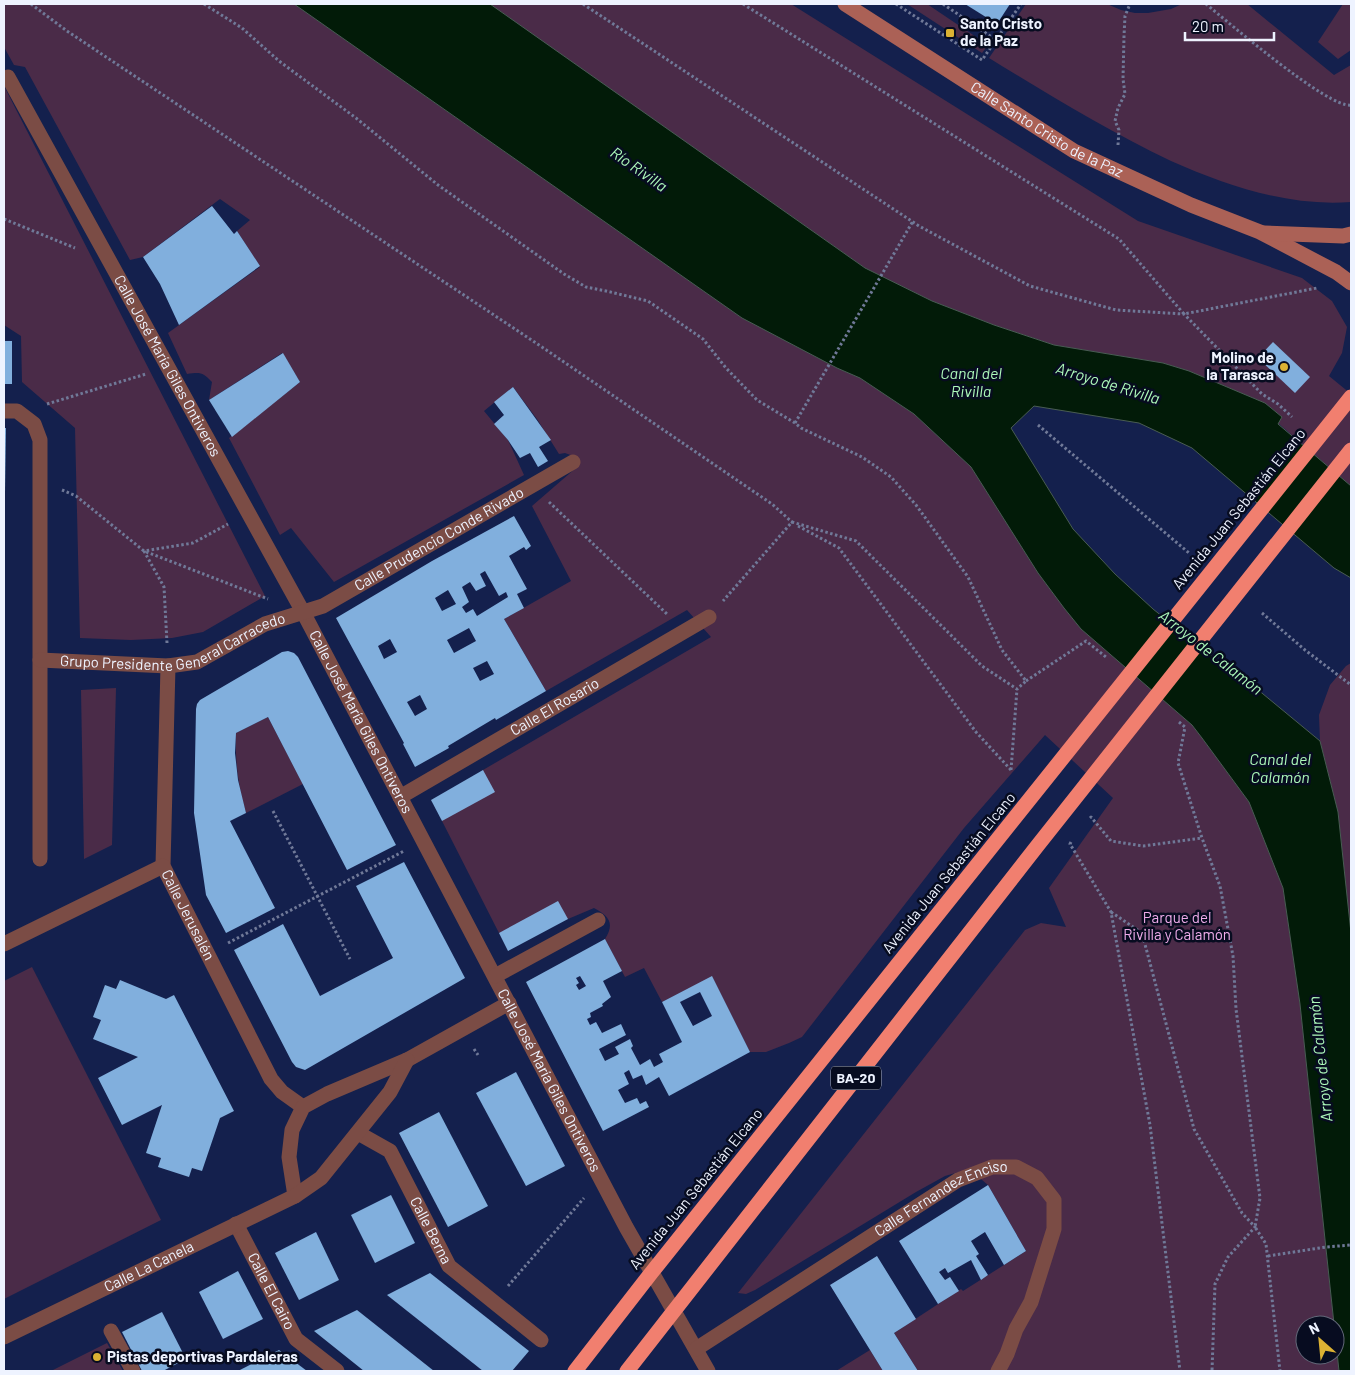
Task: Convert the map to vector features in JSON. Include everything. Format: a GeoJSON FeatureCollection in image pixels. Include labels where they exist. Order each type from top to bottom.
{"type":"FeatureCollection","features":[{"type":"Feature","properties":{"kind":"highway","name":"Avenida Juan Sebastián Elcano"},"geometry":{"type":"LineString","coordinates":[[575,1371],[1351,396]]}},
{"type":"Feature","properties":{"kind":"highway","name":"BA-20"},"geometry":{"type":"LineString","coordinates":[[628,1371],[1038,845],[1351,450]]}},
{"type":"Feature","properties":{"kind":"street","name":"Calle Santo Cristo de la Paz"},"geometry":{"type":"LineString","coordinates":[[845,4],[1074,151],[1191,205],[1260,232]]}},
{"type":"Feature","properties":{"kind":"street","name":"Calle José María Giles Ontiveros"},"geometry":{"type":"LineString","coordinates":[[8,77],[303,612],[626,1227],[708,1371]]}},
{"type":"Feature","properties":{"kind":"street"},"geometry":{"type":"LineString","coordinates":[[1260,232],[1342,236],[1351,234]]}},
{"type":"Feature","properties":{"kind":"street"},"geometry":{"type":"LineString","coordinates":[[1260,232],[1336,272],[1351,283]]}},
{"type":"Feature","properties":{"kind":"street","name":"Grupo Presidente General Carracedo"},"geometry":{"type":"LineString","coordinates":[[4,411],[17,411],[34,424],[40,440],[40,859]]}},
{"type":"Feature","properties":{"kind":"street","name":"Calle Prudencio Conde Rivado"},"geometry":{"type":"LineString","coordinates":[[303,612],[323,606],[573,462]]}},
{"type":"Feature","properties":{"kind":"street","name":"Grupo Presidente General Carracedo"},"geometry":{"type":"LineString","coordinates":[[40,660],[168,666],[197,662],[265,624],[303,612]]}},
{"type":"Feature","properties":{"kind":"street","name":"Calle El Rosario"},"geometry":{"type":"LineString","coordinates":[[400,797],[709,617]]}},
{"type":"Feature","properties":{"kind":"street","name":"Calle Jerusalén"},"geometry":{"type":"LineString","coordinates":[[168,666],[162,866],[271,1080],[282,1092],[303,1107]]}},
{"type":"Feature","properties":{"kind":"street"},"geometry":{"type":"LineString","coordinates":[[4,944],[162,866]]}},
{"type":"Feature","properties":{"kind":"street"},"geometry":{"type":"LineString","coordinates":[[494,976],[598,920]]}},
{"type":"Feature","properties":{"kind":"street"},"geometry":{"type":"LineString","coordinates":[[295,1196],[289,1157],[292,1130],[303,1107],[328,1094],[407,1060],[508,1003]]}},
{"type":"Feature","properties":{"kind":"street","name":"Calle La Canela"},"geometry":{"type":"LineString","coordinates":[[4,1337],[295,1196],[321,1178],[390,1092],[407,1060]]}},
{"type":"Feature","properties":{"kind":"street","name":"Calle Berna"},"geometry":{"type":"LineString","coordinates":[[358,1133],[390,1152],[449,1266],[541,1340]]}},
{"type":"Feature","properties":{"kind":"street","name":"Calle Fernandez Enciso"},"geometry":{"type":"LineString","coordinates":[[696,1349],[958,1180],[992,1167],[1016,1167],[1037,1178],[1054,1200],[1054,1229],[1031,1302],[1016,1329],[1008,1354],[998,1371]]}},
{"type":"Feature","properties":{"kind":"street","name":"Calle El Cairo"},"geometry":{"type":"LineString","coordinates":[[236,1224],[296,1339],[337,1371]]}},
{"type":"Feature","properties":{"kind":"street"},"geometry":{"type":"LineString","coordinates":[[111,1331],[133,1371]]}},
{"type":"Feature","properties":{"kind":"path"},"geometry":{"type":"LineString","coordinates":[[31,4],[67,31],[539,345],[772,504],[792,522],[839,548],[976,732],[1011,770],[1017,689],[1086,641],[1106,657]]}},
{"type":"Feature","properties":{"kind":"path"},"geometry":{"type":"LineString","coordinates":[[204,4],[242,28],[279,60],[356,118],[438,185],[564,274],[586,287],[606,290],[648,302],[702,339],[726,368],[757,400],[801,428],[862,457],[891,477],[916,505],[968,577],[1002,650],[1026,681]]}},
{"type":"Feature","properties":{"kind":"path"},"geometry":{"type":"LineString","coordinates":[[583,4],[919,226],[1030,286],[1116,310],[1184,314],[1321,288],[1336,272]]}},
{"type":"Feature","properties":{"kind":"path"},"geometry":{"type":"LineString","coordinates":[[743,4],[1118,239],[1184,314],[1262,394],[1278,404],[1292,417]]}},
{"type":"Feature","properties":{"kind":"path"},"geometry":{"type":"LineString","coordinates":[[896,4],[982,60],[1021,4]]}},
{"type":"Feature","properties":{"kind":"path"},"geometry":{"type":"LineString","coordinates":[[943,4],[996,40]]}},
{"type":"Feature","properties":{"kind":"path"},"geometry":{"type":"LineString","coordinates":[[1122,173],[1118,141],[1119,130],[1115,121],[1118,108],[1125,94],[1123,79],[1125,16],[1130,4]]}},
{"type":"Feature","properties":{"kind":"path"},"geometry":{"type":"LineString","coordinates":[[1206,4],[1271,57],[1327,98],[1347,106],[1351,105]]}},
{"type":"Feature","properties":{"kind":"path"},"geometry":{"type":"LineString","coordinates":[[4,219],[74,248],[104,250]]}},
{"type":"Feature","properties":{"kind":"path"},"geometry":{"type":"LineString","coordinates":[[795,423],[913,221]]}},
{"type":"Feature","properties":{"kind":"path"},"geometry":{"type":"LineString","coordinates":[[59,402],[146,374]]}},
{"type":"Feature","properties":{"kind":"path"},"geometry":{"type":"LineString","coordinates":[[1038,425],[1189,553]]}},
{"type":"Feature","properties":{"kind":"path"},"geometry":{"type":"LineString","coordinates":[[40,481],[76,496],[144,552],[303,612]]}},
{"type":"Feature","properties":{"kind":"path"},"geometry":{"type":"LineString","coordinates":[[532,486],[685,631]]}},
{"type":"Feature","properties":{"kind":"path"},"geometry":{"type":"LineString","coordinates":[[144,552],[193,543],[248,513]]}},
{"type":"Feature","properties":{"kind":"path"},"geometry":{"type":"LineString","coordinates":[[709,617],[792,522]]}},
{"type":"Feature","properties":{"kind":"path"},"geometry":{"type":"LineString","coordinates":[[792,522],[856,541],[982,666],[1017,689]]}},
{"type":"Feature","properties":{"kind":"path"},"geometry":{"type":"LineString","coordinates":[[144,552],[164,587],[168,666]]}},
{"type":"Feature","properties":{"kind":"path"},"geometry":{"type":"LineString","coordinates":[[1262,613],[1305,650],[1351,685]]}},
{"type":"Feature","properties":{"kind":"path"},"geometry":{"type":"LineString","coordinates":[[1179,722],[1185,727],[1178,763],[1202,838],[1220,886],[1233,956],[1236,1009],[1260,1198],[1255,1227],[1228,1257],[1215,1284],[1212,1371]]}},
{"type":"Feature","properties":{"kind":"path"},"geometry":{"type":"LineString","coordinates":[[273,810],[350,960]]}},
{"type":"Feature","properties":{"kind":"path"},"geometry":{"type":"LineString","coordinates":[[1091,817],[1111,840],[1143,846],[1202,838]]}},
{"type":"Feature","properties":{"kind":"path"},"geometry":{"type":"LineString","coordinates":[[207,953],[423,840]]}},
{"type":"Feature","properties":{"kind":"path"},"geometry":{"type":"LineString","coordinates":[[1070,844],[1111,912],[1150,1125],[1180,1371]]}},
{"type":"Feature","properties":{"kind":"path"},"geometry":{"type":"LineString","coordinates":[[1111,912],[1142,932],[1194,1130],[1242,1213],[1255,1227],[1266,1244],[1280,1371]]}},
{"type":"Feature","properties":{"kind":"path"},"geometry":{"type":"LineString","coordinates":[[494,1302],[584,1198]]}},
{"type":"Feature","properties":{"kind":"path"},"geometry":{"type":"LineString","coordinates":[[1268,1256],[1351,1245]]}},
{"type":"Feature","properties":{"kind":"green space","name":"Parque del Rivilla y Calamón"},"geometry":{"type":"Polygon","coordinates":[[[4,4],[294,4],[742,318],[837,368],[860,378],[914,414],[971,467],[1038,573],[1081,629],[1192,725],[1249,802],[1283,888],[1300,1004],[1333,1315],[1295,1315],[1295,1365],[1338,1365],[1339,1371],[918,1371],[894,1333],[961,1289],[963,1291],[1026,1251],[988,1185],[969,1169],[945,1176],[916,1192],[755,1290],[746,1294],[738,1293],[1025,930],[1041,923],[1066,927],[1049,888],[1113,798],[1045,735],[964,828],[802,1037],[766,1052],[750,1052],[712,977],[662,1002],[644,968],[625,977],[605,939],[610,929],[609,920],[594,908],[568,919],[499,933],[442,821],[483,770],[711,637],[687,610],[546,691],[504,619],[571,581],[532,506],[577,467],[576,457],[565,453],[559,454],[537,419],[513,387],[484,411],[508,440],[524,475],[334,582],[291,528],[280,535],[229,438],[300,382],[282,353],[209,400],[212,382],[201,374],[187,374],[168,333],[260,267],[237,231],[250,220],[220,199],[143,257],[130,260],[25,67],[14,65],[4,47],[4,4]]]}},
{"type":"Feature","properties":{"kind":"green space"},"geometry":{"type":"Polygon","coordinates":[[[490,4],[791,4],[1138,221],[1302,278],[1332,301],[1347,327],[1342,353],[1329,376],[1351,394],[1351,486],[1278,423],[1282,417],[1265,403],[1189,371],[1163,363],[1054,345],[994,325],[932,301],[865,268],[490,4]]]}},
{"type":"Feature","properties":{"kind":"green space"},"geometry":{"type":"Polygon","coordinates":[[[907,4],[927,4],[988,45],[982,53],[907,4]]]}},
{"type":"Feature","properties":{"kind":"green space"},"geometry":{"type":"Polygon","coordinates":[[[1026,4],[1107,4],[1121,10],[1148,13],[1171,9],[1182,4],[1247,4],[1334,75],[1351,65],[1351,202],[1328,203],[1282,198],[1214,179],[1171,161],[1102,125],[989,58],[1026,4]]]}},
{"type":"Feature","properties":{"kind":"green space"},"geometry":{"type":"Polygon","coordinates":[[[1343,4],[1351,4],[1351,50],[1338,59],[1318,42],[1343,4]]]}},
{"type":"Feature","properties":{"kind":"green space"},"geometry":{"type":"Polygon","coordinates":[[[4,86],[265,596],[203,632],[172,638],[131,640],[80,638],[75,428],[22,382],[21,336],[4,325],[4,86]]]}},
{"type":"Feature","properties":{"kind":"green space"},"geometry":{"type":"Polygon","coordinates":[[[1351,663],[1351,933],[1338,812],[1320,741],[1319,715],[1330,685],[1346,666],[1351,663]]]}},
{"type":"Feature","properties":{"kind":"green space"},"geometry":{"type":"Polygon","coordinates":[[[116,688],[112,845],[84,859],[81,690],[116,688]]]}},
{"type":"Feature","properties":{"kind":"green space"},"geometry":{"type":"Polygon","coordinates":[[[268,717],[303,784],[246,813],[238,773],[236,733],[268,717]]]}},
{"type":"Feature","properties":{"kind":"green space"},"geometry":{"type":"Polygon","coordinates":[[[32,967],[161,1220],[4,1299],[4,981],[32,967]]]}},
{"type":"Feature","properties":{"kind":"green space","name":"Pistas deportivas Pardaleras"},"geometry":{"type":"Polygon","coordinates":[[[107,1343],[123,1371],[51,1371],[107,1343]]]}},
{"type":"Feature","properties":{"kind":"green space"},"geometry":{"type":"Polygon","coordinates":[[[870,1350],[883,1371],[836,1371],[870,1350]]]}},
{"type":"Feature","properties":{"kind":"water","name":"Canal del Rivilla"},"geometry":{"type":"Polygon","coordinates":[[[294,4],[490,4],[865,268],[932,301],[994,325],[1054,345],[1163,363],[1189,371],[1265,403],[1282,417],[1278,424],[1351,486],[1351,578],[1334,568],[1192,448],[1139,423],[1034,406],[1011,428],[1073,529],[1115,574],[1153,609],[1228,669],[1257,689],[1320,741],[1338,812],[1351,933],[1351,1371],[1339,1371],[1338,1365],[1345,1365],[1345,1315],[1333,1315],[1300,1004],[1283,888],[1249,802],[1192,725],[1081,629],[1038,573],[971,467],[914,414],[860,378],[837,368],[742,318],[294,4]]]}},
{"type":"Feature","properties":{"kind":"building"},"geometry":{"type":"Polygon","coordinates":[[[965,4],[1010,4],[997,24],[965,4]]]}},
{"type":"Feature","properties":{"kind":"building"},"geometry":{"type":"Polygon","coordinates":[[[212,206],[234,234],[237,231],[260,266],[179,325],[160,284],[143,257],[212,206]]]}},
{"type":"Feature","properties":{"kind":"building"},"geometry":{"type":"Polygon","coordinates":[[[4,341],[12,341],[12,384],[4,384],[4,341]]]}},
{"type":"Feature","properties":{"kind":"building","name":"Molino de la Tarasca"},"geometry":{"type":"Polygon","coordinates":[[[1273,342],[1310,377],[1295,393],[1258,358],[1273,342]]]}},
{"type":"Feature","properties":{"kind":"building"},"geometry":{"type":"Polygon","coordinates":[[[283,353],[300,382],[232,437],[209,400],[283,353]]]}},
{"type":"Feature","properties":{"kind":"building"},"geometry":{"type":"Polygon","coordinates":[[[513,387],[551,440],[539,447],[548,461],[538,467],[530,453],[520,458],[494,424],[504,415],[494,402],[513,387]]]}},
{"type":"Feature","properties":{"kind":"building"},"geometry":{"type":"Polygon","coordinates":[[[4,428],[6,428],[5,492],[4,492],[4,428]]]}},
{"type":"Feature","properties":{"kind":"building"},"geometry":{"type":"Polygon","coordinates":[[[514,516],[531,546],[526,550],[524,547],[509,556],[527,589],[517,594],[524,608],[504,619],[546,691],[496,720],[495,718],[448,746],[449,748],[415,767],[404,743],[336,618],[432,561],[514,516]],[[485,571],[480,574],[486,586],[476,591],[470,582],[462,587],[469,602],[462,607],[466,613],[473,609],[477,616],[508,597],[506,592],[499,596],[485,571]],[[448,590],[435,598],[442,611],[456,604],[448,590]],[[469,628],[447,640],[454,653],[476,641],[469,628]],[[390,639],[378,646],[384,659],[397,652],[390,639]],[[487,661],[473,668],[480,681],[494,674],[487,661]],[[420,695],[407,702],[415,716],[427,709],[420,695]]]}},
{"type":"Feature","properties":{"kind":"building"},"geometry":{"type":"Polygon","coordinates":[[[288,651],[298,657],[396,845],[347,870],[268,717],[236,733],[235,753],[238,780],[246,813],[230,821],[275,908],[226,933],[206,895],[194,813],[197,704],[200,700],[282,652],[288,651]]]}},
{"type":"Feature","properties":{"kind":"building"},"geometry":{"type":"Polygon","coordinates":[[[483,770],[495,792],[442,821],[431,800],[483,770]]]}},
{"type":"Feature","properties":{"kind":"building"},"geometry":{"type":"Polygon","coordinates":[[[404,862],[465,978],[305,1070],[296,1067],[234,950],[283,924],[320,996],[393,958],[356,886],[404,862]]]}},
{"type":"Feature","properties":{"kind":"building"},"geometry":{"type":"Polygon","coordinates":[[[558,901],[568,919],[508,951],[499,933],[558,901]]]}},
{"type":"Feature","properties":{"kind":"building"},"geometry":{"type":"Polygon","coordinates":[[[605,939],[622,971],[603,981],[611,997],[602,1004],[603,1006],[590,1013],[591,1017],[587,1019],[590,1025],[596,1022],[602,1033],[621,1024],[626,1035],[599,1049],[605,1061],[619,1054],[615,1047],[630,1039],[633,1046],[631,1048],[640,1065],[650,1059],[654,1067],[663,1062],[659,1054],[682,1042],[662,1002],[712,976],[750,1052],[669,1096],[659,1077],[646,1085],[642,1075],[633,1079],[629,1070],[624,1073],[629,1084],[618,1090],[625,1103],[637,1098],[640,1104],[646,1101],[649,1107],[603,1131],[526,982],[605,939]],[[580,976],[576,978],[579,983],[576,985],[579,990],[586,986],[580,976]],[[700,992],[680,1002],[693,1026],[712,1016],[700,992]]]}},
{"type":"Feature","properties":{"kind":"building"},"geometry":{"type":"Polygon","coordinates":[[[120,980],[166,999],[174,995],[234,1111],[220,1118],[202,1171],[192,1168],[189,1177],[158,1167],[161,1158],[146,1153],[162,1105],[122,1125],[98,1078],[138,1057],[93,1039],[101,1020],[93,1017],[105,985],[116,989],[120,980]]]}},
{"type":"Feature","properties":{"kind":"building"},"geometry":{"type":"Polygon","coordinates":[[[516,1072],[565,1166],[526,1186],[476,1093],[516,1072]]]}},
{"type":"Feature","properties":{"kind":"building"},"geometry":{"type":"Polygon","coordinates":[[[439,1112],[488,1206],[448,1227],[399,1133],[439,1112]]]}},
{"type":"Feature","properties":{"kind":"building"},"geometry":{"type":"Polygon","coordinates":[[[988,1185],[1026,1251],[1004,1265],[985,1232],[971,1241],[979,1254],[976,1256],[988,1275],[981,1280],[971,1260],[948,1273],[945,1268],[939,1272],[945,1280],[950,1277],[959,1291],[938,1304],[899,1241],[988,1185]]]}},
{"type":"Feature","properties":{"kind":"building"},"geometry":{"type":"Polygon","coordinates":[[[391,1195],[415,1243],[375,1263],[351,1215],[391,1195]]]}},
{"type":"Feature","properties":{"kind":"building"},"geometry":{"type":"Polygon","coordinates":[[[316,1232],[339,1280],[299,1300],[275,1253],[316,1232]]]}},
{"type":"Feature","properties":{"kind":"building"},"geometry":{"type":"Polygon","coordinates":[[[877,1256],[916,1319],[894,1333],[918,1371],[883,1371],[830,1285],[877,1256]]]}},
{"type":"Feature","properties":{"kind":"building"},"geometry":{"type":"Polygon","coordinates":[[[238,1271],[263,1319],[223,1339],[199,1292],[238,1271]]]}},
{"type":"Feature","properties":{"kind":"building"},"geometry":{"type":"Polygon","coordinates":[[[430,1273],[529,1351],[512,1371],[483,1371],[387,1295],[430,1273]]]}},
{"type":"Feature","properties":{"kind":"building"},"geometry":{"type":"Polygon","coordinates":[[[357,1310],[434,1371],[364,1371],[314,1331],[357,1310]]]}},
{"type":"Feature","properties":{"kind":"building"},"geometry":{"type":"Polygon","coordinates":[[[162,1312],[186,1359],[163,1371],[142,1371],[122,1332],[162,1312]]]}},
{"type":"Feature","properties":{"kind":"building"},"geometry":{"type":"Polygon","coordinates":[[[279,1350],[307,1371],[238,1371],[279,1350]]]}},
{"type":"Feature","properties":{"kind":"place","name":"Santo Cristo de la Paz"},"geometry":{"type":"Point","coordinates":[950,33]}},
{"type":"Feature","properties":{"kind":"place","name":"Molino de la Tarasca"},"geometry":{"type":"Point","coordinates":[1284,367]}},
{"type":"Feature","properties":{"kind":"place","name":"Pistas deportivas Pardaleras"},"geometry":{"type":"Point","coordinates":[97,1357]}},
{"type":"Feature","properties":{"kind":"water label","name":"Río Rivilla"},"geometry":{"type":"Point","coordinates":[639,169]}},
{"type":"Feature","properties":{"kind":"water label","name":"Arroyo de Rivilla"},"geometry":{"type":"Point","coordinates":[1108,383]}},
{"type":"Feature","properties":{"kind":"water label","name":"Arroyo de Calamón"},"geometry":{"type":"Point","coordinates":[1211,652]}},
{"type":"Feature","properties":{"kind":"water label","name":"Canal del Calamón"},"geometry":{"type":"Point","coordinates":[1280,768]}},
{"type":"Feature","properties":{"kind":"water label","name":"Arroyo de Calamón"},"geometry":{"type":"Point","coordinates":[1320,1059]}}]}
